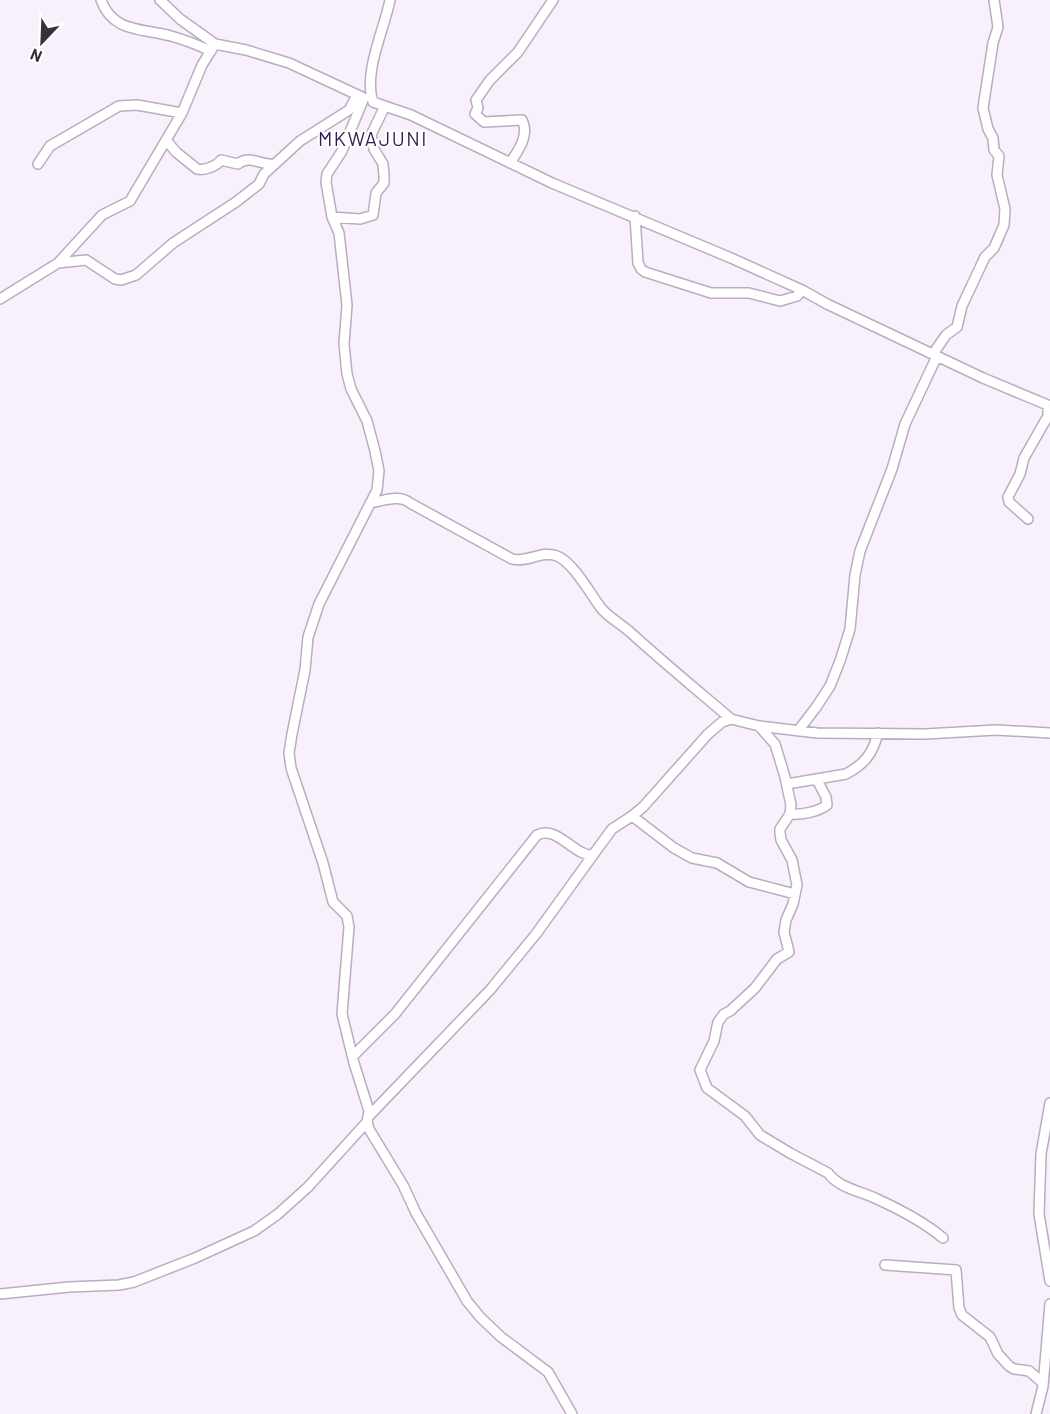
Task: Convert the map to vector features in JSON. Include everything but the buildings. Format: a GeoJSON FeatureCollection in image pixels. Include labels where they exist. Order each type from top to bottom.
{"type":"FeatureCollection","features":[{"type":"Feature","properties":{"kind":"street"},"geometry":{"type":"LineString","coordinates":[[101,0],[110,18],[126,27],[213,48],[246,50],[289,63],[365,98],[411,115],[589,199],[635,216],[802,290],[935,355],[1049,406],[1048,416],[1023,458],[1020,474],[1008,497],[1010,502],[1028,519]]}},
{"type":"Feature","properties":{"kind":"street"},"geometry":{"type":"LineString","coordinates":[[160,0],[213,48]]}},
{"type":"Feature","properties":{"kind":"street"},"geometry":{"type":"LineString","coordinates":[[390,0],[372,68],[369,91],[342,151],[327,174],[326,182],[332,217],[339,233],[347,305],[344,344],[347,374],[351,389],[367,421],[379,471],[377,490],[319,604],[312,624],[289,753],[291,768],[323,863],[333,902],[347,916],[350,927],[342,1014],[373,1137],[403,1185],[416,1213],[467,1301],[480,1317],[501,1336],[548,1372],[572,1414]]}},
{"type":"Feature","properties":{"kind":"street"},"geometry":{"type":"LineString","coordinates":[[510,163],[519,150],[524,136],[525,126],[522,120],[484,122],[475,114],[478,108],[476,100],[490,80],[518,52],[553,0]]}},
{"type":"Feature","properties":{"kind":"street"},"geometry":{"type":"LineString","coordinates":[[798,731],[826,693],[840,661],[850,629],[855,575],[860,551],[892,469],[905,424],[935,355],[946,335],[957,327],[963,306],[985,257],[994,248],[1004,225],[1005,209],[999,193],[997,175],[999,156],[994,150],[993,138],[988,129],[983,108],[993,43],[998,27],[994,0]]}},
{"type":"Feature","properties":{"kind":"street"},"geometry":{"type":"LineString","coordinates":[[0,299],[58,263],[102,215],[130,201],[182,113],[213,48]]}},
{"type":"Feature","properties":{"kind":"street"},"geometry":{"type":"LineString","coordinates":[[58,263],[86,260],[120,280],[136,274],[173,243],[236,202],[259,184],[264,174],[312,132],[340,117],[365,98]]}},
{"type":"Feature","properties":{"kind":"street"},"geometry":{"type":"LineString","coordinates":[[38,164],[50,147],[119,106],[137,105],[182,113]]}},
{"type":"Feature","properties":{"kind":"street"},"geometry":{"type":"LineString","coordinates":[[332,217],[360,219],[374,215],[376,193],[384,183],[384,176],[383,164],[374,150],[371,135],[385,106]]}},
{"type":"Feature","properties":{"kind":"street"},"geometry":{"type":"LineString","coordinates":[[166,140],[196,170],[218,164],[221,160],[238,164],[244,159],[250,159],[268,165],[275,164]]}},
{"type":"Feature","properties":{"kind":"street"},"geometry":{"type":"LineString","coordinates":[[635,216],[640,269],[645,272],[711,293],[757,294],[780,301],[797,296],[802,290]]}},
{"type":"Feature","properties":{"kind":"street"},"geometry":{"type":"LineString","coordinates":[[370,502],[399,498],[407,500],[512,559],[520,561],[542,555],[560,557],[583,581],[603,611],[620,622],[672,670],[731,719],[759,726],[817,733],[925,734],[996,730],[1050,733]]}},
{"type":"Feature","properties":{"kind":"street"},"geometry":{"type":"LineString","coordinates":[[0,1294],[134,1282],[254,1231],[278,1214],[308,1186],[490,990],[536,934],[612,829],[632,816],[708,734],[722,722],[731,719]]}},
{"type":"Feature","properties":{"kind":"street"},"geometry":{"type":"LineString","coordinates":[[759,726],[775,744],[791,805],[790,814],[780,829],[782,844],[792,860],[796,885],[784,932],[789,953],[777,959],[754,988],[718,1022],[714,1041],[700,1074],[707,1088],[745,1116],[766,1139],[828,1173],[834,1181],[877,1199],[928,1226],[943,1238]]}},
{"type":"Feature","properties":{"kind":"street"},"geometry":{"type":"LineString","coordinates":[[787,784],[846,774],[870,756],[878,733]]}},
{"type":"Feature","properties":{"kind":"street"},"geometry":{"type":"LineString","coordinates":[[790,814],[804,813],[827,805],[826,797],[817,780]]}},
{"type":"Feature","properties":{"kind":"street"},"geometry":{"type":"LineString","coordinates":[[632,816],[674,848],[692,858],[717,863],[749,882],[795,894]]}},
{"type":"Feature","properties":{"kind":"street"},"geometry":{"type":"LineString","coordinates":[[353,1056],[395,1014],[537,835],[549,832],[580,853],[593,855]]}},
{"type":"Feature","properties":{"kind":"street"},"geometry":{"type":"LineString","coordinates":[[1050,1103],[1041,1154],[1039,1214],[1050,1281]]}},
{"type":"Feature","properties":{"kind":"street"},"geometry":{"type":"LineString","coordinates":[[885,1265],[956,1270],[959,1308],[962,1315],[990,1337],[998,1354],[1009,1366],[1029,1371],[1043,1383]]}},
{"type":"Feature","properties":{"kind":"street"},"geometry":{"type":"LineString","coordinates":[[1036,1414],[1043,1383],[1050,1304]]}},
{"type":"Feature","properties":{"kind":"district","name":"MKWAJUNI"},"geometry":{"type":"Point","coordinates":[373,139]}}]}
